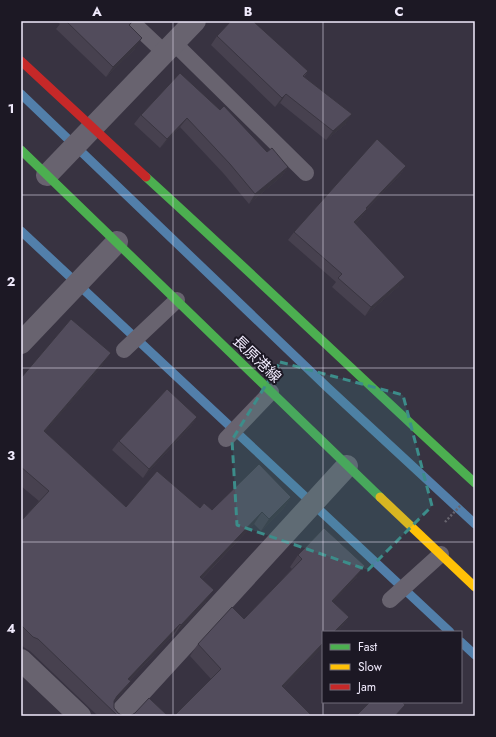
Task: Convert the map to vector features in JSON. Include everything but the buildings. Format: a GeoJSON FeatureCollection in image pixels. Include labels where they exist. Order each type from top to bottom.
{"type":"FeatureCollection","features":[{"type":"Feature","properties":{"kind":"main road"},"geometry":{"type":"LineString","coordinates":[[21,61],[475,483]]}},
{"type":"Feature","properties":{"kind":"main road","name":"長原港線"},"geometry":{"type":"LineString","coordinates":[[21,150],[347,466],[475,587]]}},
{"type":"Feature","properties":{"kind":"street"},"geometry":{"type":"LineString","coordinates":[[47,175],[195,21]]}},
{"type":"Feature","properties":{"kind":"street"},"geometry":{"type":"LineString","coordinates":[[21,343],[117,242]]}},
{"type":"Feature","properties":{"kind":"street"},"geometry":{"type":"LineString","coordinates":[[118,716],[347,466]]}},
{"type":"Feature","properties":{"kind":"street"},"geometry":{"type":"LineString","coordinates":[[21,660],[80,716]]}},
{"type":"Feature","properties":{"kind":"lane"},"geometry":{"type":"LineString","coordinates":[[131,21],[169,48],[306,173]]}},
{"type":"Feature","properties":{"kind":"lane"},"geometry":{"type":"LineString","coordinates":[[124,350],[177,300]]}},
{"type":"Feature","properties":{"kind":"lane"},"geometry":{"type":"LineString","coordinates":[[226,440],[271,392]]}},
{"type":"Feature","properties":{"kind":"lane"},"geometry":{"type":"LineString","coordinates":[[390,600],[441,554]]}},
{"type":"Feature","properties":{"kind":"path"},"geometry":{"type":"LineString","coordinates":[[427,542],[464,501]]}},
{"type":"Feature","properties":{"kind":"highlighted area"},"geometry":{"type":"Polygon","coordinates":[[[280,362],[403,395],[432,506],[368,570],[237,525],[232,440],[280,362]]]}},
{"type":"Feature","properties":{"kind":"waterway"},"geometry":{"type":"LineString","coordinates":[[21,94],[328,388],[475,524]]}},
{"type":"Feature","properties":{"kind":"waterway"},"geometry":{"type":"LineString","coordinates":[[21,231],[449,631]]}},
{"type":"Feature","properties":{"kind":"waterway"},"geometry":{"type":"LineString","coordinates":[[462,643],[475,655]]}},
{"type":"Feature","properties":{"kind":"traffic: fast"},"geometry":{"type":"LineString","coordinates":[[21,150],[380,497]]}},
{"type":"Feature","properties":{"kind":"traffic: fast"},"geometry":{"type":"LineString","coordinates":[[146,177],[475,483]]}},
{"type":"Feature","properties":{"kind":"traffic: slow"},"geometry":{"type":"LineString","coordinates":[[380,497],[475,587]]}},
{"type":"Feature","properties":{"kind":"traffic: jam"},"geometry":{"type":"LineString","coordinates":[[21,61],[146,177]]}}]}
